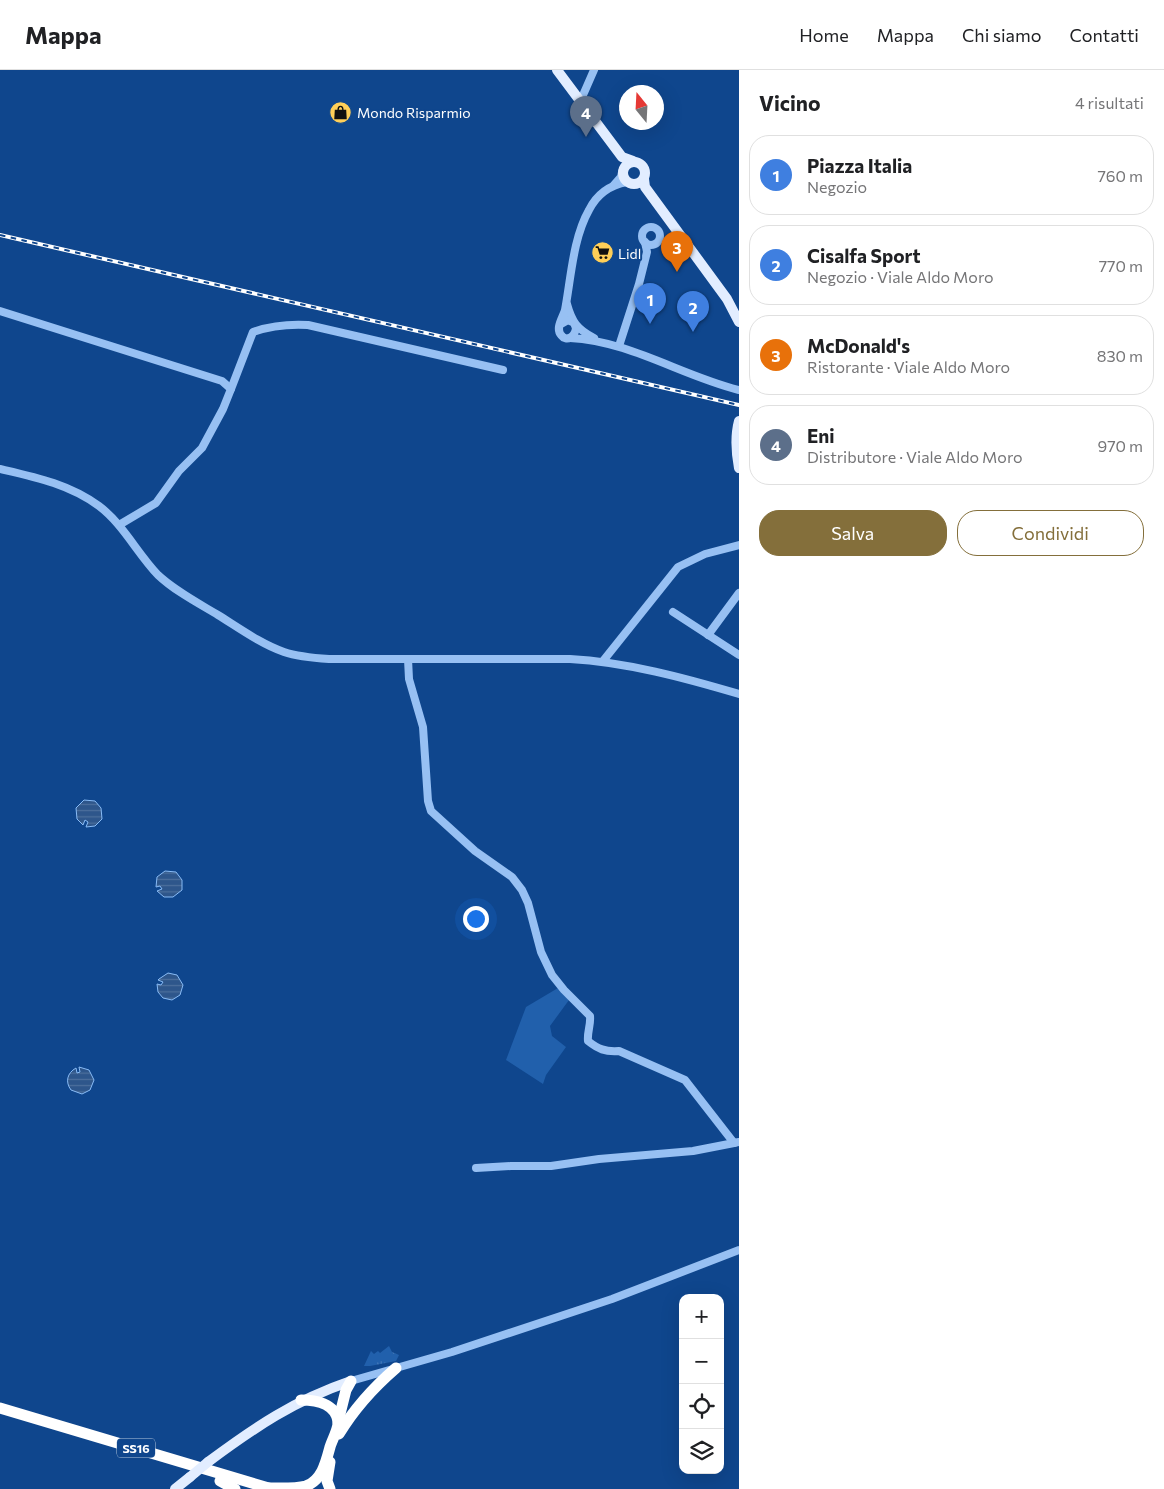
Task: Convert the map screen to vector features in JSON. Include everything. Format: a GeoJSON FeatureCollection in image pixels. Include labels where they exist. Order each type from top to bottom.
{"type":"FeatureCollection","features":[{"type":"Feature","properties":{"kind":"highway"},"geometry":{"type":"LineString","coordinates":[[330,1489],[327,1481],[329,1465],[339,1434],[377,1384],[396,1368]]}},
{"type":"Feature","properties":{"kind":"highway"},"geometry":{"type":"LineString","coordinates":[[351,1380],[356,1389],[357,1408]]}},
{"type":"Feature","properties":{"kind":"highway"},"geometry":{"type":"LineString","coordinates":[[270,1488],[294,1489],[308,1486],[318,1478],[325,1464],[346,1390],[351,1380]]}},
{"type":"Feature","properties":{"kind":"highway"},"geometry":{"type":"LineString","coordinates":[[301,1400],[315,1400],[327,1404],[334,1412],[338,1422]]}},
{"type":"Feature","properties":{"kind":"highway","name":"SS16"},"geometry":{"type":"LineString","coordinates":[[0,1408],[270,1488]]}},
{"type":"Feature","properties":{"kind":"highway","name":"SS16"},"geometry":{"type":"LineString","coordinates":[[0,1415],[247,1489]]}},
{"type":"Feature","properties":{"kind":"highway"},"geometry":{"type":"LineString","coordinates":[[220,1481],[235,1489]]}},
{"type":"Feature","properties":{"kind":"main road"},"geometry":{"type":"LineString","coordinates":[[557,70],[622,157],[640,163],[643,166],[646,172],[639,183]]}},
{"type":"Feature","properties":{"kind":"main road"},"geometry":{"type":"LineString","coordinates":[[622,157],[623,176],[639,183],[699,258],[727,299],[739,322]]}},
{"type":"Feature","properties":{"kind":"main road"},"geometry":{"type":"LineString","coordinates":[[623,170],[629,162],[633,161]]}},
{"type":"Feature","properties":{"kind":"main road"},"geometry":{"type":"LineString","coordinates":[[739,421],[736,431],[736,456],[739,468]]}},
{"type":"Feature","properties":{"kind":"main road"},"geometry":{"type":"LineString","coordinates":[[175,1489],[247,1432],[301,1400],[351,1380]]}},
{"type":"Feature","properties":{"kind":"street"},"geometry":{"type":"LineString","coordinates":[[580,102],[594,70]]}},
{"type":"Feature","properties":{"kind":"street"},"geometry":{"type":"LineString","coordinates":[[598,340],[564,338],[558,329],[561,324],[582,225],[598,197],[603,191],[612,186],[621,176],[623,170]]}},
{"type":"Feature","properties":{"kind":"street"},"geometry":{"type":"LineString","coordinates":[[612,186],[639,183]]}},
{"type":"Feature","properties":{"kind":"street"},"geometry":{"type":"LineString","coordinates":[[618,346],[639,284],[647,252],[660,238],[660,232],[655,228],[650,227],[642,235],[647,252]]}},
{"type":"Feature","properties":{"kind":"street"},"geometry":{"type":"LineString","coordinates":[[644,242],[654,244]]}},
{"type":"Feature","properties":{"kind":"street"},"geometry":{"type":"LineString","coordinates":[[566,300],[576,325],[575,334],[570,338]]}},
{"type":"Feature","properties":{"kind":"street"},"geometry":{"type":"LineString","coordinates":[[0,311],[222,382],[231,388]]}},
{"type":"Feature","properties":{"kind":"street"},"geometry":{"type":"LineString","coordinates":[[561,324],[568,320],[583,332],[598,340],[739,390]]}},
{"type":"Feature","properties":{"kind":"street"},"geometry":{"type":"LineString","coordinates":[[119,525],[156,503],[179,471],[202,448],[223,408],[253,332],[295,324],[308,325],[503,370]]}},
{"type":"Feature","properties":{"kind":"street"},"geometry":{"type":"LineString","coordinates":[[0,470],[60,484],[76,491],[99,506],[119,525],[159,576],[266,645],[285,653],[307,658],[570,659],[603,661],[739,694]]}},
{"type":"Feature","properties":{"kind":"street"},"geometry":{"type":"LineString","coordinates":[[603,661],[678,566],[705,554],[739,545]]}},
{"type":"Feature","properties":{"kind":"street"},"geometry":{"type":"LineString","coordinates":[[708,635],[739,593]]}},
{"type":"Feature","properties":{"kind":"street"},"geometry":{"type":"LineString","coordinates":[[674,612],[739,655]]}},
{"type":"Feature","properties":{"kind":"street"},"geometry":{"type":"LineString","coordinates":[[408,659],[409,679],[423,727],[428,802],[431,812],[475,851],[512,877],[522,890],[528,903],[542,952],[552,976],[590,1016],[587,1032],[588,1041],[597,1048],[608,1052],[619,1051],[685,1080],[737,1142],[693,1151],[599,1159],[551,1166],[476,1168]]}},
{"type":"Feature","properties":{"kind":"street"},"geometry":{"type":"LineString","coordinates":[[351,1380],[452,1352],[612,1299],[739,1250]]}},
{"type":"Feature","properties":{"kind":"green space"},"geometry":{"type":"Polygon","coordinates":[[[558,988],[569,1000],[550,1026],[552,1036],[566,1047],[546,1075],[543,1084],[506,1060],[526,1007],[558,988]]]}},
{"type":"Feature","properties":{"kind":"green space"},"geometry":{"type":"Polygon","coordinates":[[[389,1346],[392,1352],[399,1355],[396,1361],[364,1366],[371,1351],[374,1354],[378,1351],[380,1353],[389,1346]]]}},
{"type":"Feature","properties":{"kind":"shaded area"},"geometry":{"type":"Polygon","coordinates":[[[84,800],[95,801],[101,808],[102,819],[95,826],[86,827],[88,822],[85,820],[83,825],[77,819],[76,808],[84,800]]]}},
{"type":"Feature","properties":{"kind":"shaded area"},"geometry":{"type":"Polygon","coordinates":[[[165,871],[176,872],[182,880],[182,890],[173,897],[164,897],[157,891],[162,889],[160,886],[156,887],[157,877],[165,871]]]}},
{"type":"Feature","properties":{"kind":"shaded area"},"geometry":{"type":"Polygon","coordinates":[[[168,973],[177,975],[183,985],[180,995],[172,1000],[163,998],[158,992],[157,984],[161,985],[163,982],[158,980],[168,973]]]}},
{"type":"Feature","properties":{"kind":"shaded area"},"geometry":{"type":"Polygon","coordinates":[[[79,1067],[89,1070],[94,1080],[90,1090],[82,1094],[71,1090],[68,1081],[69,1075],[73,1070],[76,1068],[77,1073],[80,1072],[79,1067]]]}},
{"type":"Feature","properties":{"kind":"railway"},"geometry":{"type":"LineString","coordinates":[[0,235],[739,405]]}},
{"type":"Feature","properties":{"kind":"place","name":"Mondo Risparmio"},"geometry":{"type":"Point","coordinates":[341,112]}},
{"type":"Feature","properties":{"kind":"place","name":"Eni"},"geometry":{"type":"Point","coordinates":[586,137]}},
{"type":"Feature","properties":{"kind":"place","name":"Lidl"},"geometry":{"type":"Point","coordinates":[602,253]}},
{"type":"Feature","properties":{"kind":"place","name":"McDonald's"},"geometry":{"type":"Point","coordinates":[677,272]}},
{"type":"Feature","properties":{"kind":"place","name":"Piazza Italia"},"geometry":{"type":"Point","coordinates":[650,324]}},
{"type":"Feature","properties":{"kind":"place","name":"Cisalfa Sport"},"geometry":{"type":"Point","coordinates":[693,332]}}]}
